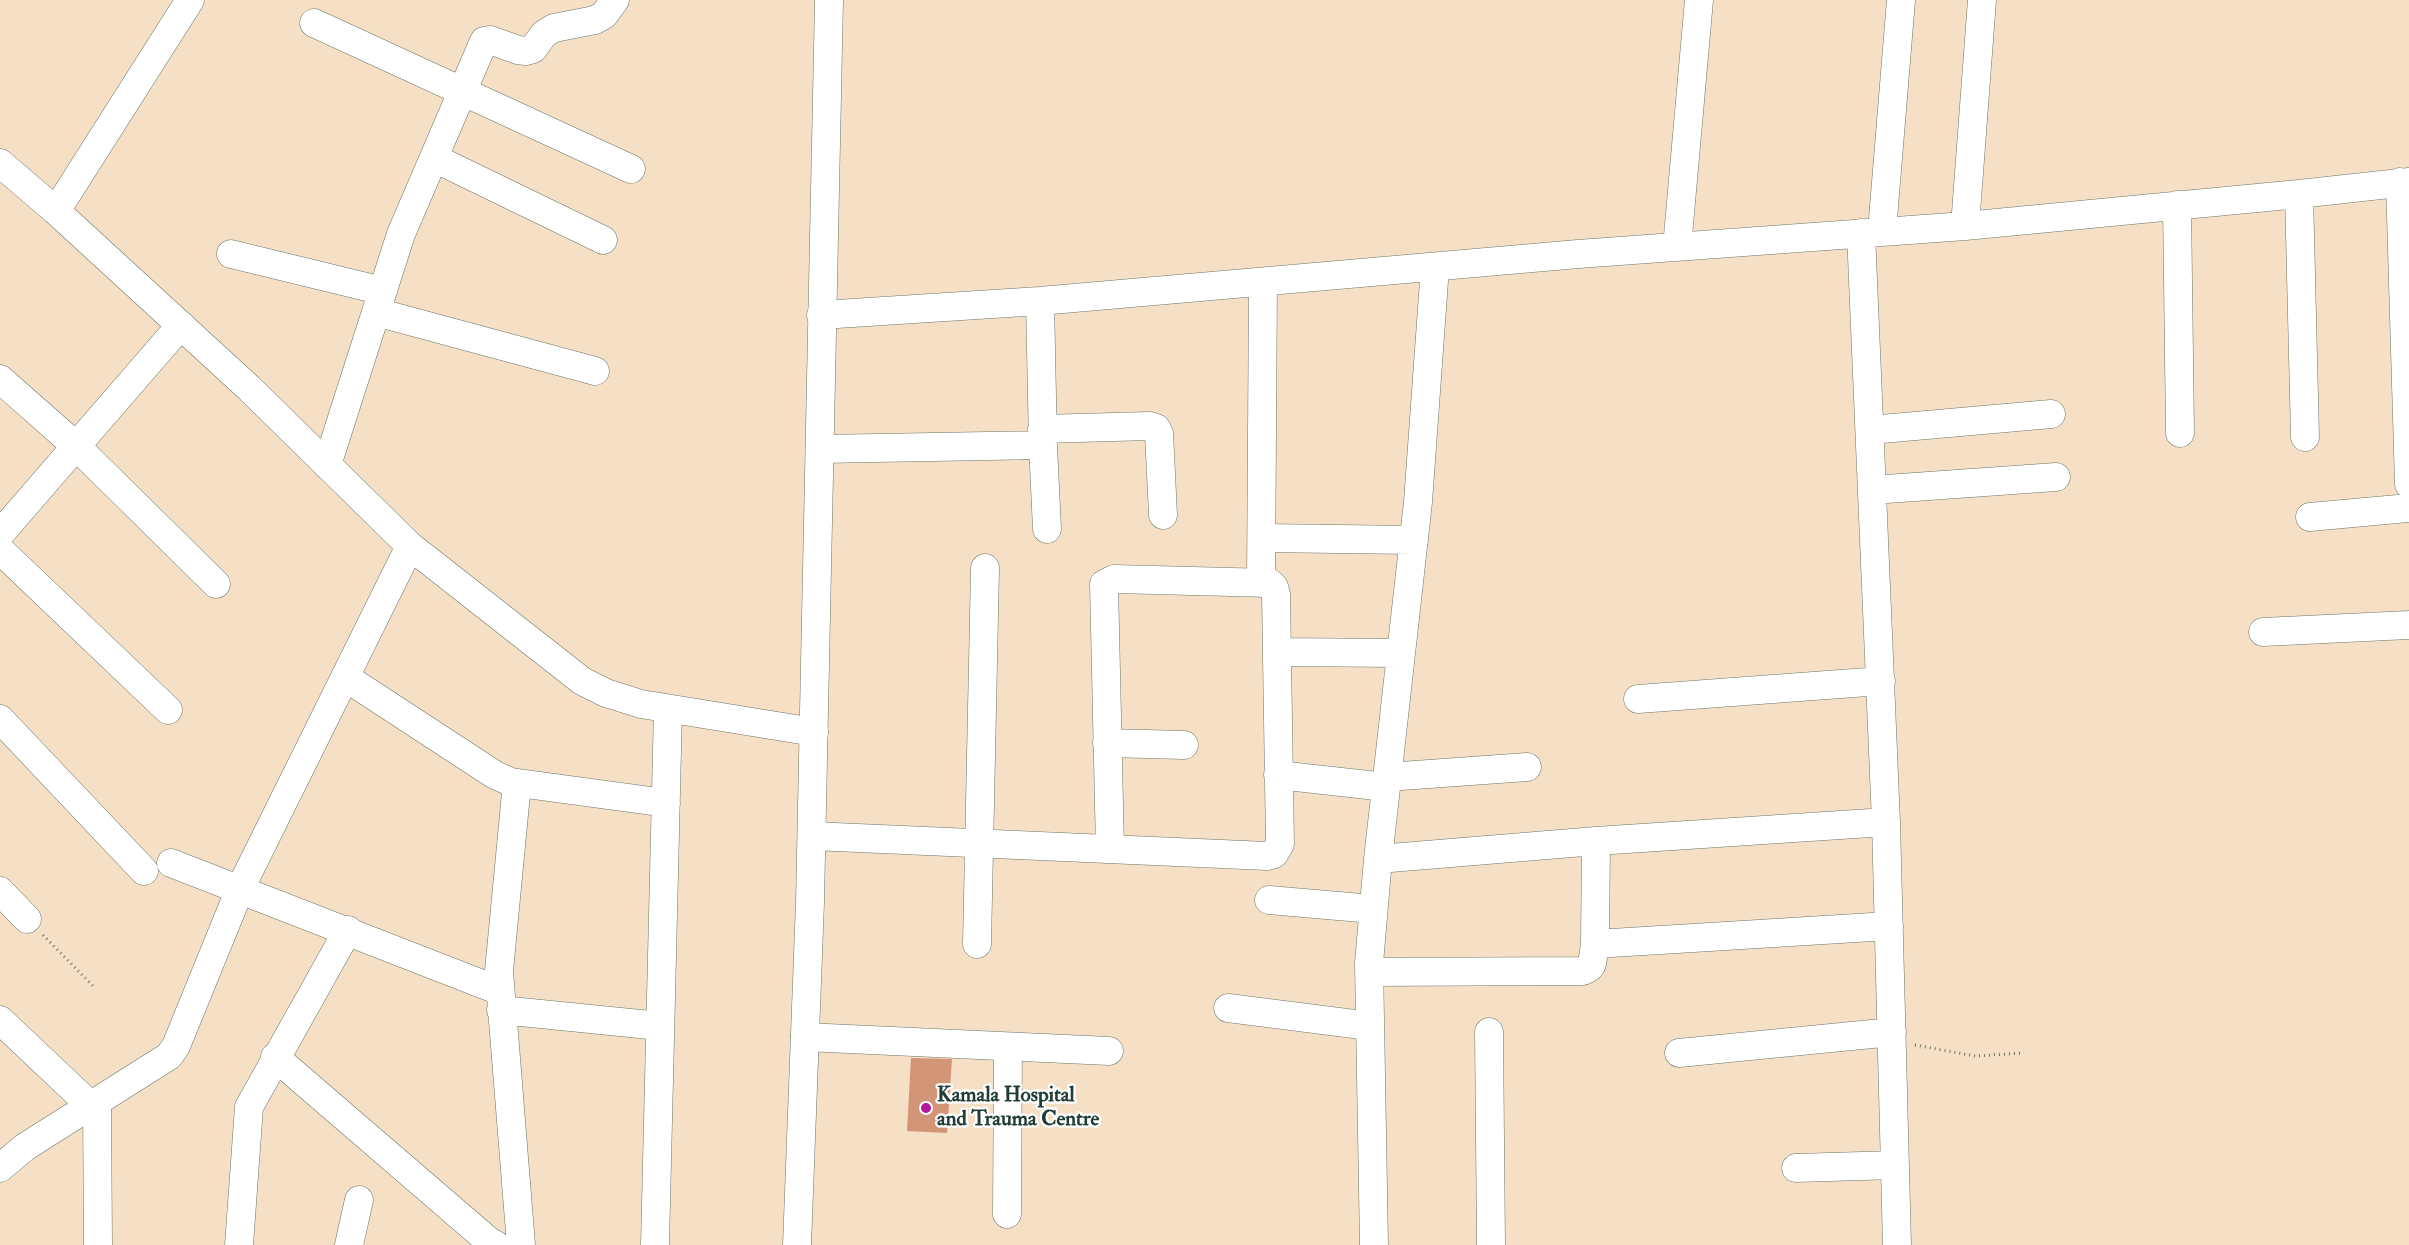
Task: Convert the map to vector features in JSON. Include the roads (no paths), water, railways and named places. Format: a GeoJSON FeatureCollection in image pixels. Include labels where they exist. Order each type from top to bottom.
{"type":"FeatureCollection","features":[{"type":"Feature","properties":{"kind":"street"},"geometry":{"type":"LineString","coordinates":[[56,211],[190,0]]}},
{"type":"Feature","properties":{"kind":"street"},"geometry":{"type":"LineString","coordinates":[[327,465],[404,226],[484,41],[490,40],[518,50],[526,51],[533,49],[544,34],[554,28],[595,20],[604,15],[615,0]]}},
{"type":"Feature","properties":{"kind":"street"},"geometry":{"type":"LineString","coordinates":[[797,1245],[812,836],[829,0]]}},
{"type":"Feature","properties":{"kind":"street"},"geometry":{"type":"LineString","coordinates":[[1677,247],[1699,0]]}},
{"type":"Feature","properties":{"kind":"street"},"geometry":{"type":"LineString","coordinates":[[1897,1245],[1886,822],[1870,430],[1872,232],[1901,0]]}},
{"type":"Feature","properties":{"kind":"street"},"geometry":{"type":"LineString","coordinates":[[1965,226],[1982,0]]}},
{"type":"Feature","properties":{"kind":"street"},"geometry":{"type":"LineString","coordinates":[[314,23],[631,169]]}},
{"type":"Feature","properties":{"kind":"street"},"geometry":{"type":"LineString","coordinates":[[434,158],[603,240]]}},
{"type":"Feature","properties":{"kind":"street"},"geometry":{"type":"LineString","coordinates":[[0,163],[56,211],[249,388],[410,546],[582,681],[606,693],[668,710],[814,732]]}},
{"type":"Feature","properties":{"kind":"street"},"geometry":{"type":"LineString","coordinates":[[822,315],[1040,302],[1677,247],[1965,226],[2300,194],[2404,182],[2409,484]]}},
{"type":"Feature","properties":{"kind":"street"},"geometry":{"type":"LineString","coordinates":[[2300,194],[2305,437]]}},
{"type":"Feature","properties":{"kind":"street"},"geometry":{"type":"LineString","coordinates":[[2177,205],[2180,432]]}},
{"type":"Feature","properties":{"kind":"street"},"geometry":{"type":"LineString","coordinates":[[231,254],[595,371]]}},
{"type":"Feature","properties":{"kind":"street"},"geometry":{"type":"LineString","coordinates":[[1374,1245],[1369,972],[1373,908],[1386,782],[1414,540],[1435,267]]}},
{"type":"Feature","properties":{"kind":"street"},"geometry":{"type":"LineString","coordinates":[[1261,582],[1263,282]]}},
{"type":"Feature","properties":{"kind":"street"},"geometry":{"type":"LineString","coordinates":[[1040,302],[1042,437],[1047,529]]}},
{"type":"Feature","properties":{"kind":"street"},"geometry":{"type":"LineString","coordinates":[[0,534],[181,325]]}},
{"type":"Feature","properties":{"kind":"street"},"geometry":{"type":"LineString","coordinates":[[0,379],[76,446],[216,584]]}},
{"type":"Feature","properties":{"kind":"street"},"geometry":{"type":"LineString","coordinates":[[1870,430],[2051,414]]}},
{"type":"Feature","properties":{"kind":"street"},"geometry":{"type":"LineString","coordinates":[[821,449],[1042,437],[1150,426],[1156,428],[1158,433],[1163,515]]}},
{"type":"Feature","properties":{"kind":"street"},"geometry":{"type":"LineString","coordinates":[[1872,490],[2056,477]]}},
{"type":"Feature","properties":{"kind":"street"},"geometry":{"type":"LineString","coordinates":[[2310,517],[2409,508]]}},
{"type":"Feature","properties":{"kind":"street"},"geometry":{"type":"LineString","coordinates":[[1262,538],[1414,540]]}},
{"type":"Feature","properties":{"kind":"street"},"geometry":{"type":"LineString","coordinates":[[0,1168],[25,1147],[169,1056],[176,1046],[240,889],[410,546]]}},
{"type":"Feature","properties":{"kind":"street"},"geometry":{"type":"LineString","coordinates":[[0,550],[168,710]]}},
{"type":"Feature","properties":{"kind":"street"},"geometry":{"type":"LineString","coordinates":[[978,944],[986,568]]}},
{"type":"Feature","properties":{"kind":"street"},"geometry":{"type":"LineString","coordinates":[[812,836],[1267,856],[1274,854],[1280,844],[1276,594],[1274,587],[1270,584],[1261,582],[1114,579],[1104,584],[1110,849]]}},
{"type":"Feature","properties":{"kind":"street"},"geometry":{"type":"LineString","coordinates":[[2263,632],[2409,625]]}},
{"type":"Feature","properties":{"kind":"street"},"geometry":{"type":"LineString","coordinates":[[1277,652],[1401,653]]}},
{"type":"Feature","properties":{"kind":"street"},"geometry":{"type":"LineString","coordinates":[[345,677],[495,775],[518,783],[666,803]]}},
{"type":"Feature","properties":{"kind":"street"},"geometry":{"type":"LineString","coordinates":[[1638,699],[1880,681]]}},
{"type":"Feature","properties":{"kind":"street"},"geometry":{"type":"LineString","coordinates":[[655,1245],[668,710]]}},
{"type":"Feature","properties":{"kind":"street"},"geometry":{"type":"LineString","coordinates":[[0,719],[144,871]]}},
{"type":"Feature","properties":{"kind":"street"},"geometry":{"type":"LineString","coordinates":[[1107,743],[1184,745]]}},
{"type":"Feature","properties":{"kind":"street"},"geometry":{"type":"LineString","coordinates":[[1278,775],[1386,782],[1527,767]]}},
{"type":"Feature","properties":{"kind":"street"},"geometry":{"type":"LineString","coordinates":[[518,783],[499,971],[521,1245]]}},
{"type":"Feature","properties":{"kind":"street"},"geometry":{"type":"LineString","coordinates":[[1378,859],[1596,841],[1886,822]]}},
{"type":"Feature","properties":{"kind":"street"},"geometry":{"type":"LineString","coordinates":[[1369,972],[1583,972],[1592,964],[1595,944],[1596,841]]}},
{"type":"Feature","properties":{"kind":"street"},"geometry":{"type":"LineString","coordinates":[[171,863],[348,930],[500,1000],[660,1026]]}},
{"type":"Feature","properties":{"kind":"street"},"geometry":{"type":"LineString","coordinates":[[0,891],[27,919]]}},
{"type":"Feature","properties":{"kind":"street"},"geometry":{"type":"LineString","coordinates":[[1269,900],[1373,908]]}},
{"type":"Feature","properties":{"kind":"street"},"geometry":{"type":"LineString","coordinates":[[1595,944],[1889,926]]}},
{"type":"Feature","properties":{"kind":"street"},"geometry":{"type":"LineString","coordinates":[[239,1245],[249,1107],[275,1057],[348,930]]}},
{"type":"Feature","properties":{"kind":"street"},"geometry":{"type":"LineString","coordinates":[[1228,1008],[1370,1026]]}},
{"type":"Feature","properties":{"kind":"street"},"geometry":{"type":"LineString","coordinates":[[0,1020],[94,1104],[98,1245]]}},
{"type":"Feature","properties":{"kind":"street"},"geometry":{"type":"LineString","coordinates":[[1489,1032],[1490,1245]]}},
{"type":"Feature","properties":{"kind":"street"},"geometry":{"type":"LineString","coordinates":[[1679,1053],[1892,1036]]}},
{"type":"Feature","properties":{"kind":"street"},"geometry":{"type":"LineString","coordinates":[[805,1037],[1109,1052]]}},
{"type":"Feature","properties":{"kind":"street"},"geometry":{"type":"LineString","coordinates":[[1007,1214],[1008,1047]]}},
{"type":"Feature","properties":{"kind":"street"},"geometry":{"type":"LineString","coordinates":[[275,1057],[492,1244]]}},
{"type":"Feature","properties":{"kind":"street"},"geometry":{"type":"LineString","coordinates":[[1796,1168],[1895,1165]]}},
{"type":"Feature","properties":{"kind":"street"},"geometry":{"type":"LineString","coordinates":[[349,1245],[359,1200]]}},
{"type":"Feature","properties":{"kind":"place","name":"Kamala Hospital and Trauma Centre"},"geometry":{"type":"Point","coordinates":[926,1108]}}]}
